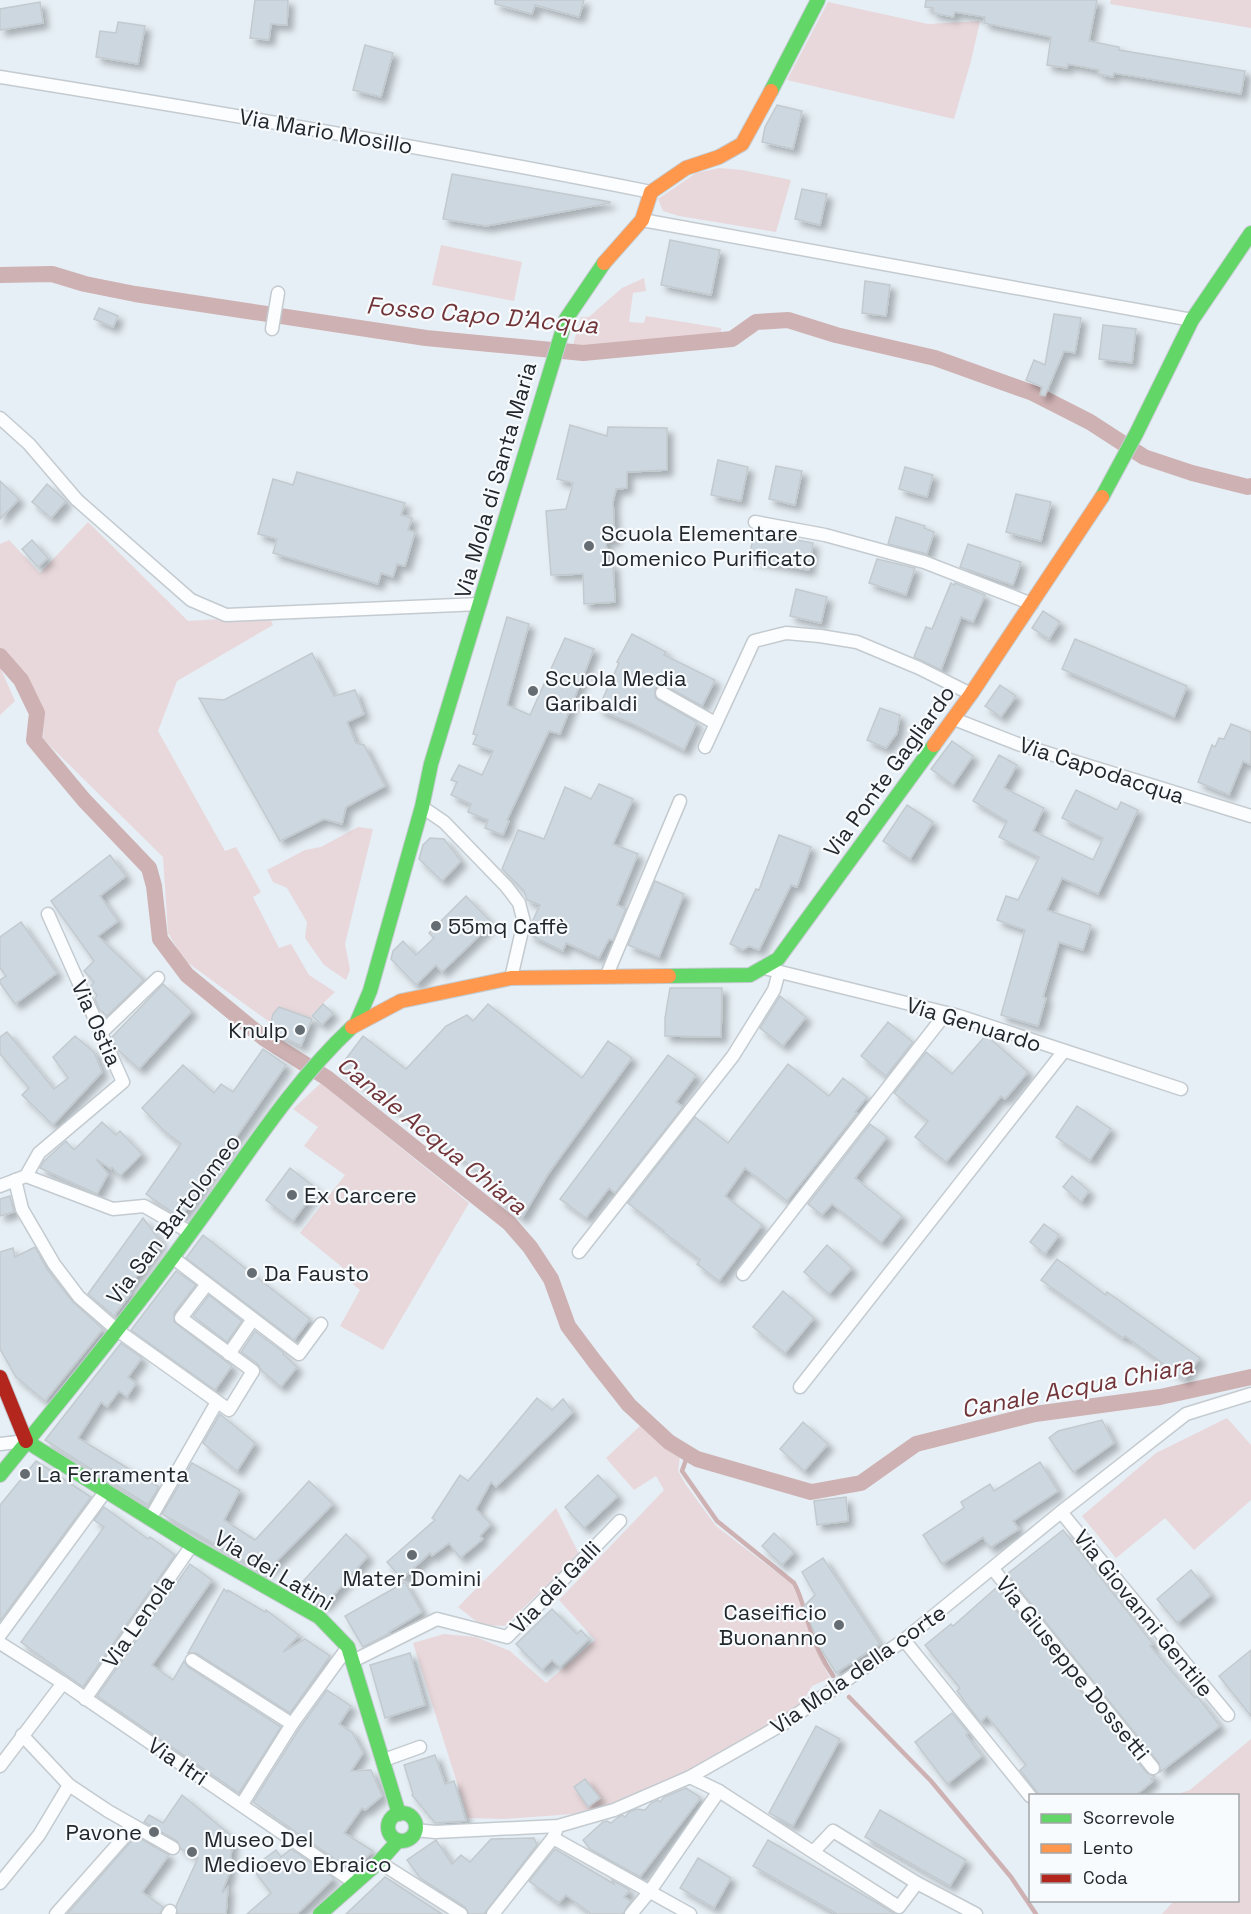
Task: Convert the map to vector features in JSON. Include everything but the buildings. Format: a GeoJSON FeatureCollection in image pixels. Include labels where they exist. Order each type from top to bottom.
{"type":"FeatureCollection","features":[{"type":"Feature","properties":{"kind":"street"},"geometry":{"type":"LineString","coordinates":[[651,192],[686,168],[719,157],[742,144],[818,0]]}},
{"type":"Feature","properties":{"kind":"street","name":"Via Mario Mosillo"},"geometry":{"type":"LineString","coordinates":[[0,77],[265,119],[456,153],[651,192]]}},
{"type":"Feature","properties":{"kind":"street","name":"Via Mola di Santa Maria"},"geometry":{"type":"LineString","coordinates":[[356,1023],[370,991],[422,807],[431,764],[566,319],[601,267],[642,219],[651,192]]}},
{"type":"Feature","properties":{"kind":"street"},"geometry":{"type":"LineString","coordinates":[[642,219],[1192,320]]}},
{"type":"Feature","properties":{"kind":"street","name":"Via Ponte Gagliardo"},"geometry":{"type":"LineString","coordinates":[[356,1023],[401,1001],[511,978],[750,975],[778,959],[954,719],[1094,511],[1137,434],[1192,320],[1251,233]]}},
{"type":"Feature","properties":{"kind":"street"},"geometry":{"type":"LineString","coordinates":[[272,329],[278,293]]}},
{"type":"Feature","properties":{"kind":"street"},"geometry":{"type":"LineString","coordinates":[[0,418],[29,444],[77,500],[191,600],[226,615],[480,604]]}},
{"type":"Feature","properties":{"kind":"street"},"geometry":{"type":"LineString","coordinates":[[754,522],[825,535],[924,562],[1032,604]]}},
{"type":"Feature","properties":{"kind":"street"},"geometry":{"type":"LineString","coordinates":[[705,747],[754,641],[786,633],[857,642],[971,694]]}},
{"type":"Feature","properties":{"kind":"street"},"geometry":{"type":"LineString","coordinates":[[662,693],[715,723]]}},
{"type":"Feature","properties":{"kind":"street","name":"Via Capodacqua"},"geometry":{"type":"LineString","coordinates":[[954,719],[1018,744],[1251,816]]}},
{"type":"Feature","properties":{"kind":"street"},"geometry":{"type":"LineString","coordinates":[[606,977],[680,801]]}},
{"type":"Feature","properties":{"kind":"street"},"geometry":{"type":"LineString","coordinates":[[422,807],[444,822],[506,886],[519,903],[524,922],[511,978]]}},
{"type":"Feature","properties":{"kind":"street","name":"Via Ostia"},"geometry":{"type":"LineString","coordinates":[[20,1178],[39,1153],[123,1082],[48,914]]}},
{"type":"Feature","properties":{"kind":"street","name":"Via Genuardo"},"geometry":{"type":"LineString","coordinates":[[764,968],[946,1013],[1181,1089]]}},
{"type":"Feature","properties":{"kind":"street"},"geometry":{"type":"LineString","coordinates":[[579,1252],[733,1056],[774,990],[779,972]]}},
{"type":"Feature","properties":{"kind":"street"},"geometry":{"type":"LineString","coordinates":[[101,1033],[158,978]]}},
{"type":"Feature","properties":{"kind":"street"},"geometry":{"type":"LineString","coordinates":[[743,1274],[946,1013]]}},
{"type":"Feature","properties":{"kind":"street","name":"Via San Bartolomeo"},"geometry":{"type":"LineString","coordinates":[[0,1475],[117,1330],[304,1078],[326,1052],[356,1023]]}},
{"type":"Feature","properties":{"kind":"street"},"geometry":{"type":"LineString","coordinates":[[800,1387],[1064,1051]]}},
{"type":"Feature","properties":{"kind":"street"},"geometry":{"type":"LineString","coordinates":[[0,1186],[20,1178],[113,1209],[144,1206],[191,1233]]}},
{"type":"Feature","properties":{"kind":"street"},"geometry":{"type":"LineString","coordinates":[[20,1178],[22,1209],[54,1264],[79,1297],[117,1330],[229,1410],[253,1371],[181,1318],[207,1284]]}},
{"type":"Feature","properties":{"kind":"street"},"geometry":{"type":"LineString","coordinates":[[172,1257],[299,1354],[321,1324]]}},
{"type":"Feature","properties":{"kind":"street"},"geometry":{"type":"LineString","coordinates":[[229,1354],[253,1319]]}},
{"type":"Feature","properties":{"kind":"street"},"geometry":{"type":"LineString","coordinates":[[0,1377],[26,1441],[0,1444]]}},
{"type":"Feature","properties":{"kind":"street","name":"Via Mola della corte"},"geometry":{"type":"LineString","coordinates":[[415,1830],[555,1832],[614,1810],[690,1777],[783,1724],[904,1640],[1186,1414],[1251,1394]]}},
{"type":"Feature","properties":{"kind":"street"},"geometry":{"type":"LineString","coordinates":[[150,1519],[217,1402]]}},
{"type":"Feature","properties":{"kind":"street","name":"Via dei Latini"},"geometry":{"type":"LineString","coordinates":[[26,1441],[192,1545],[319,1617],[350,1654],[399,1814]]}},
{"type":"Feature","properties":{"kind":"street"},"geometry":{"type":"LineString","coordinates":[[0,1635],[105,1492]]}},
{"type":"Feature","properties":{"kind":"street","name":"Via Giovanni Gentile"},"geometry":{"type":"LineString","coordinates":[[1061,1512],[1228,1715]]}},
{"type":"Feature","properties":{"kind":"street","name":"Via dei Galli"},"geometry":{"type":"LineString","coordinates":[[350,1654],[437,1619],[507,1637],[620,1521]]}},
{"type":"Feature","properties":{"kind":"street","name":"Via Lenola"},"geometry":{"type":"LineString","coordinates":[[85,1699],[192,1545]]}},
{"type":"Feature","properties":{"kind":"street","name":"Via Giuseppe Dossetti"},"geometry":{"type":"LineString","coordinates":[[993,1569],[1153,1768]]}},
{"type":"Feature","properties":{"kind":"street"},"geometry":{"type":"LineString","coordinates":[[904,1640],[1029,1795]]}},
{"type":"Feature","properties":{"kind":"street","name":"Via Itri"},"geometry":{"type":"LineString","coordinates":[[0,1643],[242,1804],[355,1883]]}},
{"type":"Feature","properties":{"kind":"street"},"geometry":{"type":"LineString","coordinates":[[242,1804],[292,1724],[350,1654]]}},
{"type":"Feature","properties":{"kind":"street"},"geometry":{"type":"LineString","coordinates":[[192,1660],[292,1724]]}},
{"type":"Feature","properties":{"kind":"street"},"geometry":{"type":"LineString","coordinates":[[0,1766],[63,1683]]}},
{"type":"Feature","properties":{"kind":"street"},"geometry":{"type":"LineString","coordinates":[[22,1735],[69,1785],[173,1848]]}},
{"type":"Feature","properties":{"kind":"street"},"geometry":{"type":"LineString","coordinates":[[384,1760],[420,1747]]}},
{"type":"Feature","properties":{"kind":"street"},"geometry":{"type":"LineString","coordinates":[[690,1777],[719,1791],[899,1907],[917,1883]]}},
{"type":"Feature","properties":{"kind":"street"},"geometry":{"type":"LineString","coordinates":[[0,1883],[39,1835],[69,1785]]}},
{"type":"Feature","properties":{"kind":"street"},"geometry":{"type":"LineString","coordinates":[[632,1914],[719,1791]]}},
{"type":"Feature","properties":{"kind":"street"},"geometry":{"type":"LineString","coordinates":[[320,1914],[379,1862],[398,1841],[411,1838],[416,1826],[412,1818],[399,1814],[392,1818],[388,1827],[391,1835],[398,1841]]}},
{"type":"Feature","properties":{"kind":"street"},"geometry":{"type":"LineString","coordinates":[[56,1914],[134,1826]]}},
{"type":"Feature","properties":{"kind":"street"},"geometry":{"type":"LineString","coordinates":[[493,1914],[555,1832],[690,1914]]}},
{"type":"Feature","properties":{"kind":"street"},"geometry":{"type":"LineString","coordinates":[[813,1852],[833,1832],[917,1883],[976,1914]]}},
{"type":"Feature","properties":{"kind":"street"},"geometry":{"type":"LineString","coordinates":[[379,1862],[461,1914]]}},
{"type":"Feature","properties":{"kind":"shaded area"},"geometry":{"type":"Polygon","coordinates":[[[1111,0],[1251,0],[1251,28],[1110,4],[1111,0]]]}},
{"type":"Feature","properties":{"kind":"shaded area"},"geometry":{"type":"Polygon","coordinates":[[[828,2],[928,24],[980,21],[954,119],[787,80],[828,2]]]}},
{"type":"Feature","properties":{"kind":"shaded area"},"geometry":{"type":"Polygon","coordinates":[[[719,168],[742,170],[791,180],[776,232],[679,216],[663,211],[658,199],[696,173],[719,168]]]}},
{"type":"Feature","properties":{"kind":"shaded area"},"geometry":{"type":"Polygon","coordinates":[[[441,245],[522,262],[514,301],[432,285],[441,245]]]}},
{"type":"Feature","properties":{"kind":"shaded area"},"geometry":{"type":"Polygon","coordinates":[[[644,278],[646,291],[633,293],[629,322],[644,323],[646,316],[721,328],[721,336],[572,348],[581,317],[589,317],[622,288],[644,278]]]}},
{"type":"Feature","properties":{"kind":"shaded area"},"geometry":{"type":"Polygon","coordinates":[[[88,522],[188,621],[269,616],[273,625],[177,681],[158,731],[225,851],[236,847],[261,892],[253,897],[279,948],[291,944],[309,975],[335,992],[311,1015],[312,1019],[279,1007],[273,1014],[271,1023],[184,960],[168,933],[163,857],[43,739],[44,714],[24,678],[0,652],[0,544],[9,540],[40,573],[88,522]]]}},
{"type":"Feature","properties":{"kind":"shaded area"},"geometry":{"type":"Polygon","coordinates":[[[0,667],[15,701],[0,715],[0,667]]]}},
{"type":"Feature","properties":{"kind":"shaded area"},"geometry":{"type":"Polygon","coordinates":[[[358,827],[373,829],[345,944],[350,970],[346,980],[324,965],[305,938],[307,922],[287,888],[273,882],[267,870],[305,850],[321,847],[358,827]]]}},
{"type":"Feature","properties":{"kind":"shaded area"},"geometry":{"type":"Polygon","coordinates":[[[321,1083],[469,1203],[383,1350],[340,1326],[360,1290],[339,1272],[342,1267],[300,1233],[345,1175],[304,1146],[318,1127],[293,1109],[321,1083]]]}},
{"type":"Feature","properties":{"kind":"shaded area"},"geometry":{"type":"Polygon","coordinates":[[[1227,1418],[1251,1445],[1251,1500],[1194,1550],[1165,1518],[1116,1558],[1082,1516],[1156,1453],[1227,1418]]]}},
{"type":"Feature","properties":{"kind":"shaded area"},"geometry":{"type":"Polygon","coordinates":[[[641,1425],[680,1456],[678,1471],[716,1526],[792,1584],[830,1678],[812,1686],[803,1701],[765,1729],[693,1768],[604,1809],[574,1814],[503,1819],[468,1818],[413,1643],[444,1634],[476,1637],[510,1651],[546,1683],[595,1640],[559,1600],[664,1490],[656,1476],[634,1490],[606,1458],[641,1425]]]}},
{"type":"Feature","properties":{"kind":"shaded area"},"geometry":{"type":"Polygon","coordinates":[[[556,1508],[579,1554],[505,1626],[481,1625],[458,1607],[556,1508]]]}},
{"type":"Feature","properties":{"kind":"shaded area"},"geometry":{"type":"Polygon","coordinates":[[[1251,1739],[1251,1914],[1162,1914],[1173,1902],[1239,1902],[1239,1794],[1178,1794],[1190,1790],[1251,1739]]]}},
{"type":"Feature","properties":{"kind":"waterway","name":"Fosso Capo D'Acqua"},"geometry":{"type":"LineString","coordinates":[[0,275],[52,274],[85,284],[135,294],[426,338],[583,353],[732,339],[756,322],[788,320],[836,335],[935,358],[1033,393],[1090,422],[1144,457],[1192,473],[1251,486]]}},
{"type":"Feature","properties":{"kind":"waterway","name":"Canale Acqua Chiara"},"geometry":{"type":"LineString","coordinates":[[0,656],[21,680],[37,713],[34,740],[84,800],[149,868],[154,886],[160,939],[187,975],[265,1039],[327,1078],[509,1223],[530,1247],[551,1279],[568,1326],[629,1405],[669,1442],[697,1459],[811,1492],[861,1483],[916,1444],[1035,1414],[1160,1397],[1251,1377]]}},
{"type":"Feature","properties":{"kind":"waterway"},"geometry":{"type":"LineString","coordinates":[[688,1454],[682,1471],[717,1521],[794,1583],[817,1647],[833,1676]]}},
{"type":"Feature","properties":{"kind":"waterway"},"geometry":{"type":"LineString","coordinates":[[849,1697],[931,1781],[1011,1877],[1036,1914]]}},
{"type":"Feature","properties":{"kind":"traffic: fast"},"geometry":{"type":"LineString","coordinates":[[771,91],[818,0]]}},
{"type":"Feature","properties":{"kind":"traffic: fast"},"geometry":{"type":"LineString","coordinates":[[1102,497],[1192,320],[1251,233]]}},
{"type":"Feature","properties":{"kind":"traffic: fast"},"geometry":{"type":"LineString","coordinates":[[356,1024],[370,991],[422,807],[431,764],[566,319],[604,263]]}},
{"type":"Feature","properties":{"kind":"traffic: fast"},"geometry":{"type":"LineString","coordinates":[[669,976],[750,975],[778,959],[934,745]]}},
{"type":"Feature","properties":{"kind":"traffic: fast"},"geometry":{"type":"LineString","coordinates":[[0,1475],[98,1355],[192,1231],[287,1099],[352,1027]]}},
{"type":"Feature","properties":{"kind":"traffic: fast"},"geometry":{"type":"LineString","coordinates":[[26,1441],[192,1545],[319,1617],[348,1647],[399,1814]]}},
{"type":"Feature","properties":{"kind":"traffic: fast"},"geometry":{"type":"LineString","coordinates":[[402,1813],[412,1817],[416,1827],[412,1837],[402,1841],[392,1837],[388,1827],[392,1817],[402,1813]]}},
{"type":"Feature","properties":{"kind":"traffic: fast"},"geometry":{"type":"LineString","coordinates":[[320,1914],[379,1862],[398,1841]]}},
{"type":"Feature","properties":{"kind":"traffic: slow"},"geometry":{"type":"LineString","coordinates":[[604,263],[642,220],[651,192],[686,168],[719,157],[742,144],[771,91]]}},
{"type":"Feature","properties":{"kind":"traffic: slow"},"geometry":{"type":"LineString","coordinates":[[934,745],[971,694],[1102,497]]}},
{"type":"Feature","properties":{"kind":"traffic: slow"},"geometry":{"type":"LineString","coordinates":[[352,1027],[401,1001],[511,978],[669,976]]}},
{"type":"Feature","properties":{"kind":"traffic: jam"},"geometry":{"type":"LineString","coordinates":[[0,1377],[26,1441]]}},
{"type":"Feature","properties":{"kind":"place","name":"Scuola Elementare Domenico Purificato"},"geometry":{"type":"Point","coordinates":[589,546]}},
{"type":"Feature","properties":{"kind":"place","name":"Scuola Media Garibaldi"},"geometry":{"type":"Point","coordinates":[533,691]}},
{"type":"Feature","properties":{"kind":"place","name":"55mq Caffè"},"geometry":{"type":"Point","coordinates":[436,926]}},
{"type":"Feature","properties":{"kind":"place","name":"Knulp"},"geometry":{"type":"Point","coordinates":[300,1030]}},
{"type":"Feature","properties":{"kind":"place","name":"Ex Carcere"},"geometry":{"type":"Point","coordinates":[292,1195]}},
{"type":"Feature","properties":{"kind":"place","name":"Da Fausto"},"geometry":{"type":"Point","coordinates":[252,1273]}},
{"type":"Feature","properties":{"kind":"place","name":"La Ferramenta"},"geometry":{"type":"Point","coordinates":[25,1474]}},
{"type":"Feature","properties":{"kind":"place","name":"Mater Domini"},"geometry":{"type":"Point","coordinates":[412,1555]}},
{"type":"Feature","properties":{"kind":"place","name":"Caseificio Buonanno"},"geometry":{"type":"Point","coordinates":[839,1625]}},
{"type":"Feature","properties":{"kind":"place","name":"Pavone"},"geometry":{"type":"Point","coordinates":[154,1832]}},
{"type":"Feature","properties":{"kind":"place","name":"Museo Del Medioevo Ebraico"},"geometry":{"type":"Point","coordinates":[192,1852]}}]}
